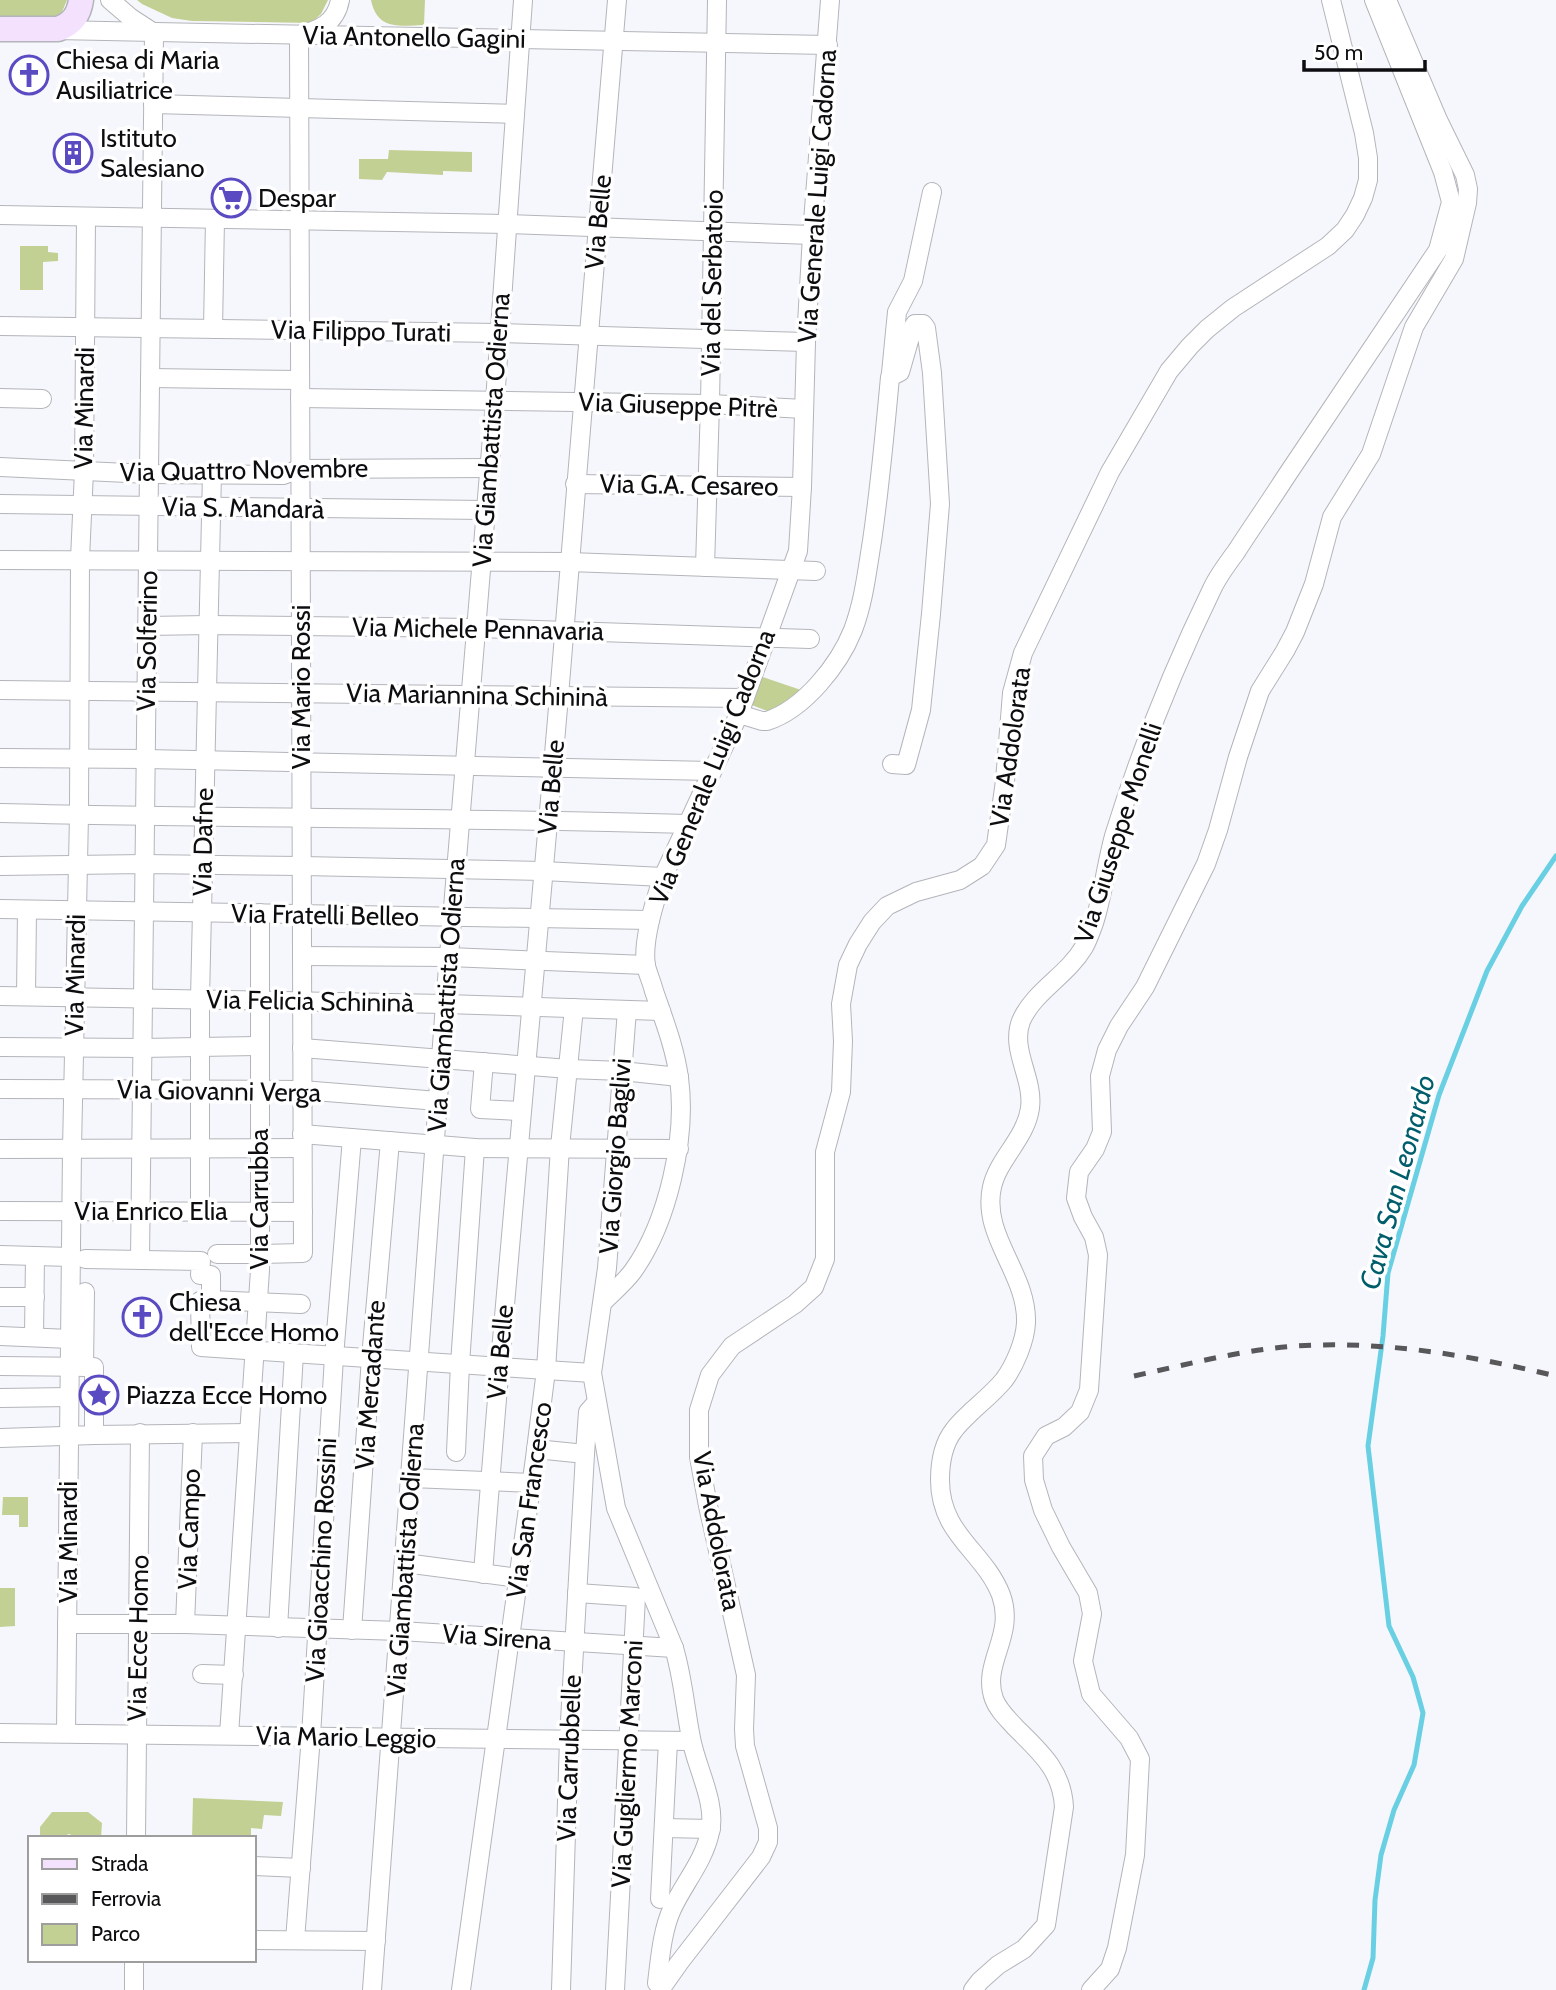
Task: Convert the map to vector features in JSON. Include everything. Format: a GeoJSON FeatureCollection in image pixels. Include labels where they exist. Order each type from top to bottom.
{"type":"FeatureCollection","features":[{"type":"Feature","properties":{"kind":"main road"},"geometry":{"type":"LineString","coordinates":[[49,30],[72,22],[80,8],[81,0]]}},
{"type":"Feature","properties":{"kind":"main road","name":"Via Antonello Gagini"},"geometry":{"type":"LineString","coordinates":[[0,30],[49,30]]}},
{"type":"Feature","properties":{"kind":"street"},"geometry":{"type":"LineString","coordinates":[[110,0],[154,33]]}},
{"type":"Feature","properties":{"kind":"street"},"geometry":{"type":"LineString","coordinates":[[299,35],[325,26],[333,18],[340,0]]}},
{"type":"Feature","properties":{"kind":"street"},"geometry":{"type":"LineString","coordinates":[[340,0],[345,16],[354,26],[375,36]]}},
{"type":"Feature","properties":{"kind":"street","name":"Via Giambattista Odierna"},"geometry":{"type":"LineString","coordinates":[[372,1990],[445,1003],[495,401],[523,0]]}},
{"type":"Feature","properties":{"kind":"street","name":"Via Belle"},"geometry":{"type":"LineString","coordinates":[[483,1574],[517,1149],[559,696],[617,0]]}},
{"type":"Feature","properties":{"kind":"street","name":"Via del Serbatoio"},"geometry":{"type":"LineString","coordinates":[[705,567],[717,0]]}},
{"type":"Feature","properties":{"kind":"street","name":"Via Generale Luigi Cadorna"},"geometry":{"type":"LineString","coordinates":[[603,1302],[632,1272],[653,1235],[667,1196],[679,1149],[679,1077],[670,1038],[646,965],[650,920],[663,877],[742,706],[798,551],[812,235],[830,0]]}},
{"type":"Feature","properties":{"kind":"street","name":"Via Addolorata"},"geometry":{"type":"LineString","coordinates":[[661,1989],[761,1857],[768,1842],[768,1828],[745,1746],[746,1675],[699,1457],[699,1410],[710,1375],[732,1346],[796,1304],[814,1287],[825,1259],[825,1152],[841,1092],[841,1004],[848,965],[872,922],[887,906],[916,892],[960,880],[982,866],[996,845],[1005,781],[1012,693],[1023,653],[1110,472],[1169,371],[1207,329],[1233,308],[1328,246],[1345,230],[1363,198],[1368,180],[1364,133],[1331,0]]}},
{"type":"Feature","properties":{"kind":"street","name":"Via Giuseppe Monelli"},"geometry":{"type":"LineString","coordinates":[[973,1990],[998,1965],[1024,1949],[1046,1925],[1064,1807],[1063,1791],[1056,1772],[1000,1712],[994,1700],[990,1685],[1005,1629],[1005,1611],[1000,1592],[989,1573],[952,1528],[943,1506],[940,1483],[942,1453],[952,1431],[1005,1378],[1019,1351],[1026,1324],[1024,1300],[995,1231],[990,1207],[992,1184],[1026,1124],[1030,1107],[1029,1082],[1018,1047],[1019,1026],[1032,1001],[1064,972],[1084,947],[1095,919],[1112,841],[1143,747],[1214,584],[1438,250],[1451,202],[1443,172],[1374,0]]}},
{"type":"Feature","properties":{"kind":"street"},"geometry":{"type":"LineString","coordinates":[[1091,1990],[1111,1969],[1117,1948],[1135,1855],[1140,1759],[1129,1738],[1091,1694],[1083,1661],[1092,1614],[1088,1593],[1043,1510],[1034,1480],[1033,1456],[1046,1436],[1064,1427],[1080,1412],[1089,1390],[1098,1255],[1094,1237],[1076,1198],[1079,1172],[1095,1149],[1102,1132],[1100,1076],[1107,1050],[1119,1026],[1145,987],[1206,864],[1260,691],[1295,632],[1314,584],[1332,517],[1371,454],[1415,327],[1454,259],[1467,202],[1465,175],[1437,120],[1387,0]]}},
{"type":"Feature","properties":{"kind":"street","name":"Via Antonello Gagini"},"geometry":{"type":"LineString","coordinates":[[49,30],[828,45]]}},
{"type":"Feature","properties":{"kind":"street","name":"Via Solferino"},"geometry":{"type":"LineString","coordinates":[[140,1254],[154,33]]}},
{"type":"Feature","properties":{"kind":"street","name":"Via Mario Rossi"},"geometry":{"type":"LineString","coordinates":[[217,1254],[303,1253],[299,35]]}},
{"type":"Feature","properties":{"kind":"street"},"geometry":{"type":"LineString","coordinates":[[153,104],[515,114]]}},
{"type":"Feature","properties":{"kind":"street","name":"Via Mariannina Schininà"},"geometry":{"type":"LineString","coordinates":[[0,690],[559,696],[742,706],[762,721],[767,721],[799,703],[828,671],[852,633],[863,601],[880,489],[897,312],[913,281],[932,192]]}},
{"type":"Feature","properties":{"kind":"street"},"geometry":{"type":"LineString","coordinates":[[0,215],[507,224],[812,235]]}},
{"type":"Feature","properties":{"kind":"street","name":"Via Minardi"},"geometry":{"type":"LineString","coordinates":[[66,1733],[69,1397],[82,1367],[70,1339],[78,1258],[71,1211],[86,217]]}},
{"type":"Feature","properties":{"kind":"street"},"geometry":{"type":"LineString","coordinates":[[213,329],[215,219]]}},
{"type":"Feature","properties":{"kind":"street"},"geometry":{"type":"LineString","coordinates":[[890,376],[900,372],[913,327],[915,324],[923,324],[926,328],[932,373],[940,504],[921,710],[906,765],[892,764]]}},
{"type":"Feature","properties":{"kind":"street","name":"Via Filippo Turati"},"geometry":{"type":"LineString","coordinates":[[0,326],[499,333],[806,342]]}},
{"type":"Feature","properties":{"kind":"street"},"geometry":{"type":"LineString","coordinates":[[150,378],[300,380]]}},
{"type":"Feature","properties":{"kind":"street"},"geometry":{"type":"LineString","coordinates":[[0,398],[42,399]]}},
{"type":"Feature","properties":{"kind":"street","name":"Via Giuseppe Pitrè"},"geometry":{"type":"LineString","coordinates":[[300,398],[710,404],[804,409]]}},
{"type":"Feature","properties":{"kind":"street","name":"Via Quattro Novembre"},"geometry":{"type":"LineString","coordinates":[[0,467],[149,474],[283,475],[300,468],[489,468]]}},
{"type":"Feature","properties":{"kind":"street","name":"Via Dafne"},"geometry":{"type":"LineString","coordinates":[[200,1212],[201,913],[212,473]]}},
{"type":"Feature","properties":{"kind":"street","name":"Via G.A. Cesareo"},"geometry":{"type":"LineString","coordinates":[[575,484],[802,487]]}},
{"type":"Feature","properties":{"kind":"street","name":"Via S. Mandarà"},"geometry":{"type":"LineString","coordinates":[[0,504],[485,510]]}},
{"type":"Feature","properties":{"kind":"street"},"geometry":{"type":"LineString","coordinates":[[0,560],[569,562],[816,571]]}},
{"type":"Feature","properties":{"kind":"street","name":"Via Michele Pennavaria"},"geometry":{"type":"LineString","coordinates":[[147,626],[476,628],[810,639]]}},
{"type":"Feature","properties":{"kind":"street"},"geometry":{"type":"LineString","coordinates":[[0,758],[712,771]]}},
{"type":"Feature","properties":{"kind":"street"},"geometry":{"type":"LineString","coordinates":[[0,813],[687,824]]}},
{"type":"Feature","properties":{"kind":"street"},"geometry":{"type":"LineString","coordinates":[[0,866],[203,864],[543,871],[663,877]]}},
{"type":"Feature","properties":{"kind":"street","name":"Via Fratelli Belleo"},"geometry":{"type":"LineString","coordinates":[[0,909],[650,920]]}},
{"type":"Feature","properties":{"kind":"street"},"geometry":{"type":"LineString","coordinates":[[26,996],[27,910]]}},
{"type":"Feature","properties":{"kind":"street","name":"Via Carrubba"},"geometry":{"type":"LineString","coordinates":[[229,1735],[260,1254],[260,914]]}},
{"type":"Feature","properties":{"kind":"street"},"geometry":{"type":"LineString","coordinates":[[302,956],[449,957],[646,965]]}},
{"type":"Feature","properties":{"kind":"street","name":"Via Felicia Schininà"},"geometry":{"type":"LineString","coordinates":[[0,996],[445,1003],[661,1011]]}},
{"type":"Feature","properties":{"kind":"street","name":"Via San Francesco"},"geometry":{"type":"LineString","coordinates":[[461,1990],[546,1370],[560,1147],[574,1008]]}},
{"type":"Feature","properties":{"kind":"street","name":"Via Giorgio Baglivi"},"geometry":{"type":"LineString","coordinates":[[627,1010],[603,1302],[592,1373],[615,1508],[680,1667],[691,1741],[707,1796],[711,1829]]}},
{"type":"Feature","properties":{"kind":"street"},"geometry":{"type":"LineString","coordinates":[[0,1047],[259,1046]]}},
{"type":"Feature","properties":{"kind":"street"},"geometry":{"type":"LineString","coordinates":[[302,1048],[679,1077]]}},
{"type":"Feature","properties":{"kind":"street"},"geometry":{"type":"LineString","coordinates":[[484,1062],[480,1109],[521,1111]]}},
{"type":"Feature","properties":{"kind":"street","name":"Via Giovanni Verga"},"geometry":{"type":"LineString","coordinates":[[0,1089],[302,1090],[438,1101]]}},
{"type":"Feature","properties":{"kind":"street"},"geometry":{"type":"LineString","coordinates":[[0,1149],[260,1149],[302,1141],[352,1138],[475,1148],[679,1149]]}},
{"type":"Feature","properties":{"kind":"street","name":"Via Gioacchino Rossini"},"geometry":{"type":"LineString","coordinates":[[295,1940],[311,1736],[334,1356],[352,1138]]}},
{"type":"Feature","properties":{"kind":"street","name":"Via Mercadante"},"geometry":{"type":"LineString","coordinates":[[352,1630],[371,1358],[390,1141]]}},
{"type":"Feature","properties":{"kind":"street"},"geometry":{"type":"LineString","coordinates":[[456,1452],[475,1148]]}},
{"type":"Feature","properties":{"kind":"street","name":"Via Enrico Elia"},"geometry":{"type":"LineString","coordinates":[[0,1211],[303,1212]]}},
{"type":"Feature","properties":{"kind":"street"},"geometry":{"type":"LineString","coordinates":[[0,1255],[78,1258],[140,1254],[201,1261],[200,1275],[211,1275],[211,1300],[208,1300],[201,1347],[592,1373]]}},
{"type":"Feature","properties":{"kind":"street"},"geometry":{"type":"LineString","coordinates":[[34,1337],[35,1256]]}},
{"type":"Feature","properties":{"kind":"street"},"geometry":{"type":"LineString","coordinates":[[82,1367],[85,1292]]}},
{"type":"Feature","properties":{"kind":"street"},"geometry":{"type":"LineString","coordinates":[[0,1297],[35,1297]]}},
{"type":"Feature","properties":{"kind":"street"},"geometry":{"type":"LineString","coordinates":[[208,1300],[301,1304]]}},
{"type":"Feature","properties":{"kind":"street"},"geometry":{"type":"LineString","coordinates":[[0,1336],[70,1339]]}},
{"type":"Feature","properties":{"kind":"street"},"geometry":{"type":"LineString","coordinates":[[278,1628],[294,1353]]}},
{"type":"Feature","properties":{"kind":"street"},"geometry":{"type":"LineString","coordinates":[[0,1366],[94,1367],[91,1435]]}},
{"type":"Feature","properties":{"kind":"street"},"geometry":{"type":"LineString","coordinates":[[0,1398],[69,1397]]}},
{"type":"Feature","properties":{"kind":"street","name":"Via Carrubbelle"},"geometry":{"type":"LineString","coordinates":[[561,1990],[569,1739],[585,1454],[588,1412],[596,1404]]}},
{"type":"Feature","properties":{"kind":"street","name":"Via Campo"},"geometry":{"type":"LineString","coordinates":[[184,1433],[185,1624]]}},
{"type":"Feature","properties":{"kind":"street"},"geometry":{"type":"LineString","coordinates":[[0,1437],[249,1433]]}},
{"type":"Feature","properties":{"kind":"street","name":"Via Ecce Homo"},"geometry":{"type":"LineString","coordinates":[[136,1836],[140,1436]]}},
{"type":"Feature","properties":{"kind":"street"},"geometry":{"type":"LineString","coordinates":[[536,1449],[585,1454]]}},
{"type":"Feature","properties":{"kind":"street"},"geometry":{"type":"LineString","coordinates":[[411,1478],[532,1483]]}},
{"type":"Feature","properties":{"kind":"street"},"geometry":{"type":"LineString","coordinates":[[405,1563],[519,1578]]}},
{"type":"Feature","properties":{"kind":"street","name":"Via Gugliermo Marconi"},"geometry":{"type":"LineString","coordinates":[[577,1593],[636,1597],[615,1990]]}},
{"type":"Feature","properties":{"kind":"street","name":"Via Sirena"},"geometry":{"type":"LineString","coordinates":[[67,1624],[185,1624],[400,1631],[674,1648]]}},
{"type":"Feature","properties":{"kind":"street"},"geometry":{"type":"LineString","coordinates":[[202,1674],[234,1675]]}},
{"type":"Feature","properties":{"kind":"street","name":"Via Mario Leggio"},"geometry":{"type":"LineString","coordinates":[[0,1733],[691,1741]]}},
{"type":"Feature","properties":{"kind":"street"},"geometry":{"type":"LineString","coordinates":[[660,1899],[668,1741]]}},
{"type":"Feature","properties":{"kind":"street"},"geometry":{"type":"LineString","coordinates":[[661,1989],[657,1983],[668,1919],[705,1850],[711,1829],[664,1828]]}},
{"type":"Feature","properties":{"kind":"street"},"geometry":{"type":"LineString","coordinates":[[256,1866],[301,1868]]}},
{"type":"Feature","properties":{"kind":"street"},"geometry":{"type":"LineString","coordinates":[[256,1940],[376,1941]]}},
{"type":"Feature","properties":{"kind":"street"},"geometry":{"type":"LineString","coordinates":[[134,1962],[134,1990]]}},
{"type":"Feature","properties":{"kind":"green space"},"geometry":{"type":"Polygon","coordinates":[[[0,0],[67,0],[62,12],[55,17],[0,18],[0,0]]]}},
{"type":"Feature","properties":{"kind":"green space"},"geometry":{"type":"Polygon","coordinates":[[[137,0],[328,0],[321,14],[311,23],[192,21],[172,18],[137,0]]]}},
{"type":"Feature","properties":{"kind":"green space"},"geometry":{"type":"Polygon","coordinates":[[[371,0],[425,0],[424,25],[390,24],[378,17],[371,0]]]}},
{"type":"Feature","properties":{"kind":"green space"},"geometry":{"type":"Polygon","coordinates":[[[389,150],[472,152],[472,172],[443,171],[443,175],[387,172],[382,180],[359,179],[359,159],[388,159],[389,150]]]}},
{"type":"Feature","properties":{"kind":"green space"},"geometry":{"type":"Polygon","coordinates":[[[20,246],[48,246],[48,252],[58,253],[58,261],[43,262],[43,290],[20,290],[20,246]]]}},
{"type":"Feature","properties":{"kind":"green space"},"geometry":{"type":"Polygon","coordinates":[[[760,676],[801,690],[770,712],[749,704],[760,676]]]}},
{"type":"Feature","properties":{"kind":"green space"},"geometry":{"type":"Polygon","coordinates":[[[3,1497],[28,1497],[28,1527],[19,1527],[19,1515],[2,1515],[3,1497]]]}},
{"type":"Feature","properties":{"kind":"green space"},"geometry":{"type":"Polygon","coordinates":[[[0,1588],[15,1588],[15,1626],[0,1627],[0,1588]]]}},
{"type":"Feature","properties":{"kind":"green space"},"geometry":{"type":"Polygon","coordinates":[[[193,1798],[283,1802],[281,1816],[264,1815],[262,1829],[251,1828],[251,1836],[192,1836],[193,1798]]]}},
{"type":"Feature","properties":{"kind":"green space"},"geometry":{"type":"Polygon","coordinates":[[[52,1812],[88,1812],[102,1823],[101,1836],[40,1836],[40,1827],[52,1812]]]}},
{"type":"Feature","properties":{"kind":"waterway","name":"Cava San Leonardo"},"geometry":{"type":"LineString","coordinates":[[1364,1990],[1373,1958],[1375,1900],[1381,1855],[1394,1810],[1414,1765],[1423,1713],[1413,1677],[1389,1626],[1368,1446],[1383,1336],[1388,1273],[1439,1095],[1487,971],[1522,906],[1556,856]]}},
{"type":"Feature","properties":{"kind":"railway"},"geometry":{"type":"LineString","coordinates":[[1134,1376],[1271,1348],[1318,1345],[1408,1349],[1497,1363],[1556,1376]]}},
{"type":"Feature","properties":{"kind":"place","name":"Chiesa di Maria Ausiliatrice"},"geometry":{"type":"Point","coordinates":[29,75]}},
{"type":"Feature","properties":{"kind":"place","name":"Istituto Salesiano"},"geometry":{"type":"Point","coordinates":[73,153]}},
{"type":"Feature","properties":{"kind":"place","name":"Despar"},"geometry":{"type":"Point","coordinates":[231,198]}},
{"type":"Feature","properties":{"kind":"place","name":"Chiesa dell'Ecce Homo"},"geometry":{"type":"Point","coordinates":[142,1317]}},
{"type":"Feature","properties":{"kind":"place","name":"Piazza Ecce Homo"},"geometry":{"type":"Point","coordinates":[99,1395]}}]}
